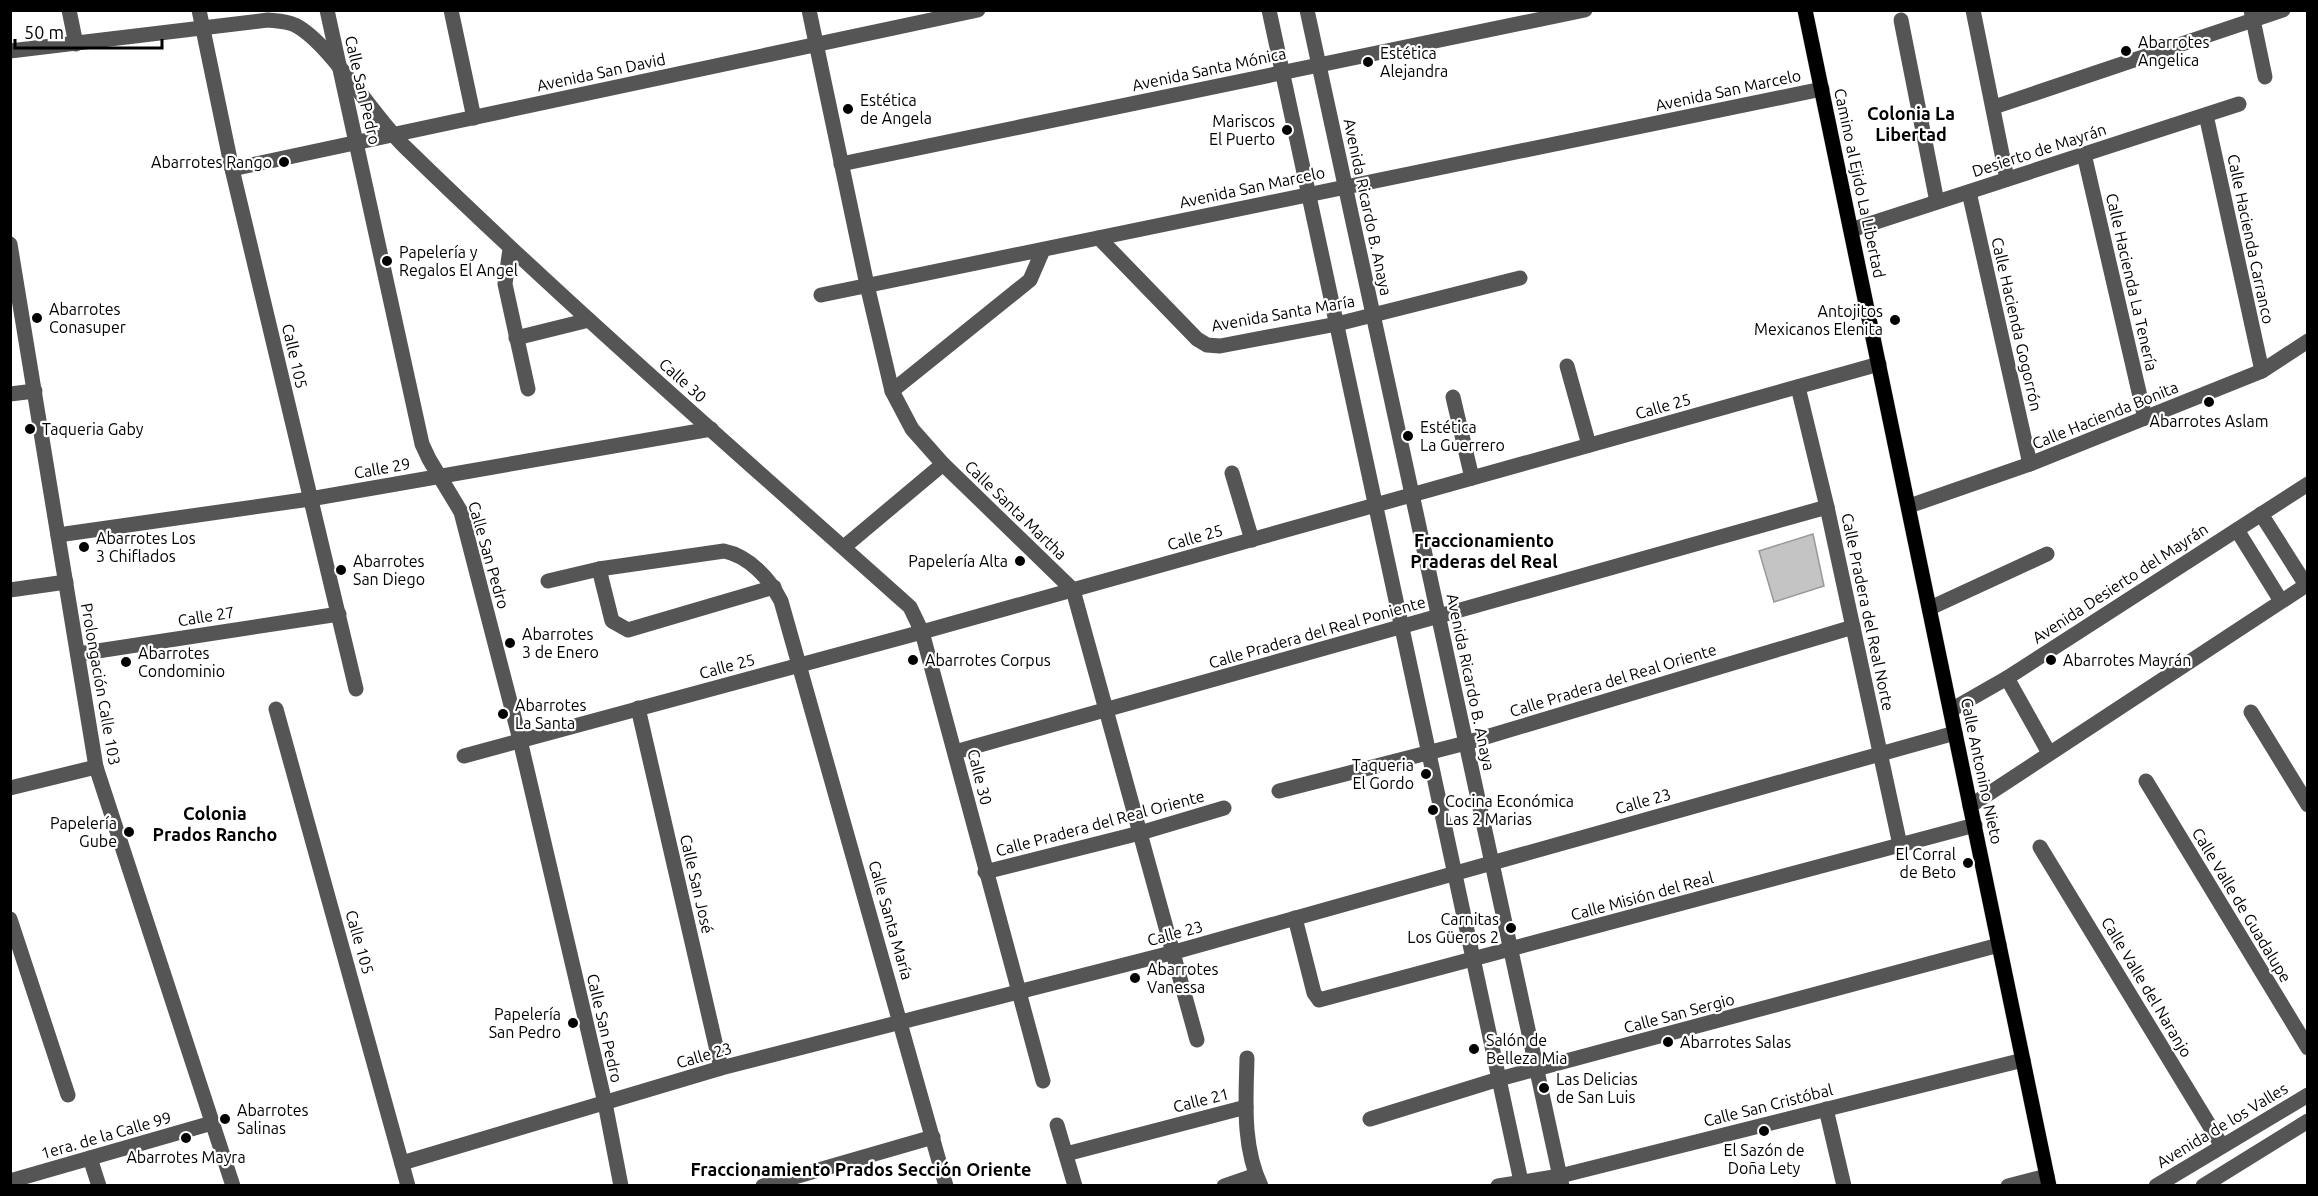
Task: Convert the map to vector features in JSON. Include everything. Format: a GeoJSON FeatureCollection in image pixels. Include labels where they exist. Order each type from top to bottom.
{"type":"FeatureCollection","features":[{"type":"Feature","properties":{"kind":"main road","name":"Camino al Ejido La Libertad"},"geometry":{"type":"LineString","coordinates":[[1805,10],[1879,364]]}},
{"type":"Feature","properties":{"kind":"main road","name":"Calle Antonino Nieto"},"geometry":{"type":"LineString","coordinates":[[1879,364],[2048,1181]]}},
{"type":"Feature","properties":{"kind":"street"},"geometry":{"type":"LineString","coordinates":[[69,10],[76,44]]}},
{"type":"Feature","properties":{"kind":"street","name":"Calle 105"},"geometry":{"type":"LineString","coordinates":[[199,10],[232,169],[356,689]]}},
{"type":"Feature","properties":{"kind":"street","name":"Calle San Pedro"},"geometry":{"type":"LineString","coordinates":[[327,10],[422,444],[460,513],[520,740],[621,1185]]}},
{"type":"Feature","properties":{"kind":"street"},"geometry":{"type":"LineString","coordinates":[[451,10],[474,118]]}},
{"type":"Feature","properties":{"kind":"street","name":"Calle Santa Martha"},"geometry":{"type":"LineString","coordinates":[[809,10],[867,285],[892,391],[912,429],[943,464],[1073,590]]}},
{"type":"Feature","properties":{"kind":"street","name":"Avenida San David"},"geometry":{"type":"LineString","coordinates":[[232,169],[978,10]]}},
{"type":"Feature","properties":{"kind":"street"},"geometry":{"type":"LineString","coordinates":[[1269,10],[1522,1183]]}},
{"type":"Feature","properties":{"kind":"street","name":"Avenida Ricardo B. Anaya"},"geometry":{"type":"LineString","coordinates":[[1307,10],[1561,1180]]}},
{"type":"Feature","properties":{"kind":"street","name":"Avenida Santa Mónica"},"geometry":{"type":"LineString","coordinates":[[842,165],[1319,65],[1547,14],[1585,10]]}},
{"type":"Feature","properties":{"kind":"street"},"geometry":{"type":"LineString","coordinates":[[1973,10],[2007,179]]}},
{"type":"Feature","properties":{"kind":"street"},"geometry":{"type":"LineString","coordinates":[[1994,107],[2252,15],[2283,10]]}},
{"type":"Feature","properties":{"kind":"street"},"geometry":{"type":"LineString","coordinates":[[2252,15],[2265,77]]}},
{"type":"Feature","properties":{"kind":"street","name":"Calle 30"},"geometry":{"type":"LineString","coordinates":[[10,51],[268,20],[284,21],[309,36],[393,135],[510,249],[910,607],[922,632],[1043,1081]]}},
{"type":"Feature","properties":{"kind":"street"},"geometry":{"type":"LineString","coordinates":[[1901,20],[1937,202]]}},
{"type":"Feature","properties":{"kind":"street","name":"Avenida San Marcelo"},"geometry":{"type":"LineString","coordinates":[[821,295],[1822,89]]}},
{"type":"Feature","properties":{"kind":"street","name":"Desierto de Mayrán"},"geometry":{"type":"LineString","coordinates":[[1851,230],[2239,104]]}},
{"type":"Feature","properties":{"kind":"street","name":"Calle Hacienda Carranco"},"geometry":{"type":"LineString","coordinates":[[2205,115],[2262,371]]}},
{"type":"Feature","properties":{"kind":"street","name":"Calle Hacienda La Tenería"},"geometry":{"type":"LineString","coordinates":[[2084,154],[2145,418]]}},
{"type":"Feature","properties":{"kind":"street","name":"Calle Hacienda Gogorrón"},"geometry":{"type":"LineString","coordinates":[[1969,192],[2030,464]]}},
{"type":"Feature","properties":{"kind":"street","name":"Avenida Santa María"},"geometry":{"type":"LineString","coordinates":[[1099,238],[1197,339],[1208,345],[1220,346],[1336,324],[1520,278]]}},
{"type":"Feature","properties":{"kind":"street","name":"Prolongación Calle 103"},"geometry":{"type":"LineString","coordinates":[[10,244],[13,274],[35,391],[96,767],[233,1185]]}},
{"type":"Feature","properties":{"kind":"street"},"geometry":{"type":"LineString","coordinates":[[510,249],[505,284],[528,389]]}},
{"type":"Feature","properties":{"kind":"street"},"geometry":{"type":"LineString","coordinates":[[892,391],[1030,280],[1043,250]]}},
{"type":"Feature","properties":{"kind":"street"},"geometry":{"type":"LineString","coordinates":[[516,338],[589,320]]}},
{"type":"Feature","properties":{"kind":"street","name":"Calle Hacienda Bonita"},"geometry":{"type":"LineString","coordinates":[[1909,506],[2030,464],[2262,371],[2307,341]]}},
{"type":"Feature","properties":{"kind":"street","name":"Calle 25"},"geometry":{"type":"LineString","coordinates":[[464,756],[922,632],[1879,364]]}},
{"type":"Feature","properties":{"kind":"street"},"geometry":{"type":"LineString","coordinates":[[1567,366],[1589,445]]}},
{"type":"Feature","properties":{"kind":"street","name":"Calle Pradera del Real Norte"},"geometry":{"type":"LineString","coordinates":[[1798,387],[1827,507],[1900,845]]}},
{"type":"Feature","properties":{"kind":"street"},"geometry":{"type":"LineString","coordinates":[[10,394],[35,391]]}},
{"type":"Feature","properties":{"kind":"street"},"geometry":{"type":"LineString","coordinates":[[1453,397],[1472,478]]}},
{"type":"Feature","properties":{"kind":"street","name":"Calle 29"},"geometry":{"type":"LineString","coordinates":[[58,535],[310,499],[711,429]]}},
{"type":"Feature","properties":{"kind":"street"},"geometry":{"type":"LineString","coordinates":[[844,547],[943,464]]}},
{"type":"Feature","properties":{"kind":"street"},"geometry":{"type":"LineString","coordinates":[[1232,473],[1251,540]]}},
{"type":"Feature","properties":{"kind":"street","name":"Avenida Desierto del Mayrán"},"geometry":{"type":"LineString","coordinates":[[1951,710],[2007,678],[2307,484]]}},
{"type":"Feature","properties":{"kind":"street","name":"Calle Pradera del Real Poniente"},"geometry":{"type":"LineString","coordinates":[[954,752],[1107,711],[1827,507]]}},
{"type":"Feature","properties":{"kind":"street"},"geometry":{"type":"LineString","coordinates":[[1970,806],[2307,584],[2261,514]]}},
{"type":"Feature","properties":{"kind":"street"},"geometry":{"type":"LineString","coordinates":[[2237,530],[2281,601]]}},
{"type":"Feature","properties":{"kind":"street"},"geometry":{"type":"LineString","coordinates":[[548,581],[599,569],[724,551],[735,553],[747,561],[774,587],[628,630],[612,621],[599,569]]}},
{"type":"Feature","properties":{"kind":"street"},"geometry":{"type":"LineString","coordinates":[[1930,608],[2047,554]]}},
{"type":"Feature","properties":{"kind":"street"},"geometry":{"type":"LineString","coordinates":[[10,590],[66,582]]}},
{"type":"Feature","properties":{"kind":"street","name":"Calle Santa María"},"geometry":{"type":"LineString","coordinates":[[774,587],[781,601],[902,1022],[946,1185]]}},
{"type":"Feature","properties":{"kind":"street"},"geometry":{"type":"LineString","coordinates":[[1073,590],[1171,953],[1197,1040]]}},
{"type":"Feature","properties":{"kind":"street","name":"Calle 27"},"geometry":{"type":"LineString","coordinates":[[78,654],[339,614]]}},
{"type":"Feature","properties":{"kind":"street","name":"Calle Pradera del Real Oriente"},"geometry":{"type":"LineString","coordinates":[[1279,791],[1466,742],[1853,627]]}},
{"type":"Feature","properties":{"kind":"street"},"geometry":{"type":"LineString","coordinates":[[2007,678],[2049,753]]}},
{"type":"Feature","properties":{"kind":"street","name":"Calle 105"},"geometry":{"type":"LineString","coordinates":[[276,708],[408,1185]]}},
{"type":"Feature","properties":{"kind":"street","name":"Calle San José"},"geometry":{"type":"LineString","coordinates":[[638,708],[721,1068]]}},
{"type":"Feature","properties":{"kind":"street"},"geometry":{"type":"LineString","coordinates":[[2251,712],[2307,806]]}},
{"type":"Feature","properties":{"kind":"street","name":"Calle 23"},"geometry":{"type":"LineString","coordinates":[[402,1163],[721,1068],[1171,953],[1455,871],[1956,733]]}},
{"type":"Feature","properties":{"kind":"street"},"geometry":{"type":"LineString","coordinates":[[10,789],[96,767]]}},
{"type":"Feature","properties":{"kind":"street","name":"Calle Valle de Guadalupe"},"geometry":{"type":"LineString","coordinates":[[2146,781],[2307,1048]]}},
{"type":"Feature","properties":{"kind":"street","name":"Calle Pradera del Real Oriente"},"geometry":{"type":"LineString","coordinates":[[985,872],[1140,833],[1224,808]]}},
{"type":"Feature","properties":{"kind":"street","name":"Calle Misión del Real"},"geometry":{"type":"LineString","coordinates":[[1295,918],[1314,993],[1319,1000],[1975,825]]}},
{"type":"Feature","properties":{"kind":"street","name":"Calle Valle del Naranjo"},"geometry":{"type":"LineString","coordinates":[[2040,847],[2222,1146]]}},
{"type":"Feature","properties":{"kind":"street"},"geometry":{"type":"LineString","coordinates":[[10,919],[68,1095]]}},
{"type":"Feature","properties":{"kind":"street","name":"Calle San Sergio"},"geometry":{"type":"LineString","coordinates":[[1370,1119],[1499,1078],[1537,1070],[1999,945]]}},
{"type":"Feature","properties":{"kind":"street"},"geometry":{"type":"LineString","coordinates":[[1246,1107],[1247,1058]]}},
{"type":"Feature","properties":{"kind":"street","name":"Calle San Cristóbal"},"geometry":{"type":"LineString","coordinates":[[1498,1185],[1561,1180],[1826,1109],[2023,1060]]}},
{"type":"Feature","properties":{"kind":"street","name":"Avenida de los Valles"},"geometry":{"type":"LineString","coordinates":[[2156,1185],[2307,1095]]}},
{"type":"Feature","properties":{"kind":"street","name":"Calle 21"},"geometry":{"type":"LineString","coordinates":[[1066,1155],[1246,1107],[1247,1131],[1258,1180],[1224,1185]]}},
{"type":"Feature","properties":{"kind":"street"},"geometry":{"type":"LineString","coordinates":[[1826,1109],[1844,1185]]}},
{"type":"Feature","properties":{"kind":"street"},"geometry":{"type":"LineString","coordinates":[[2277,1114],[2289,1133]]}},
{"type":"Feature","properties":{"kind":"street"},"geometry":{"type":"LineString","coordinates":[[2202,1185],[2307,1121]]}},
{"type":"Feature","properties":{"kind":"street","name":"1era. de la Calle 99"},"geometry":{"type":"LineString","coordinates":[[10,1181],[212,1123]]}},
{"type":"Feature","properties":{"kind":"street"},"geometry":{"type":"LineString","coordinates":[[1057,1125],[1075,1185]]}},
{"type":"Feature","properties":{"kind":"street"},"geometry":{"type":"LineString","coordinates":[[763,1185],[933,1137]]}},
{"type":"Feature","properties":{"kind":"street"},"geometry":{"type":"LineString","coordinates":[[90,1158],[99,1185]]}},
{"type":"Feature","properties":{"kind":"street"},"geometry":{"type":"LineString","coordinates":[[2008,1185],[2048,1181]]}},
{"type":"Feature","properties":{"kind":"building"},"geometry":{"type":"Polygon","coordinates":[[[1813,534],[1824,586],[1774,602],[1759,551],[1813,534]]]}},
{"type":"Feature","properties":{"kind":"place","name":"Abarrotes Angelica"},"geometry":{"type":"Point","coordinates":[2126,51]}},
{"type":"Feature","properties":{"kind":"place","name":"Estética Alejandra"},"geometry":{"type":"Point","coordinates":[1368,62]}},
{"type":"Feature","properties":{"kind":"place","name":"Estética de Angela"},"geometry":{"type":"Point","coordinates":[848,109]}},
{"type":"Feature","properties":{"kind":"place","name":"Mariscos El Puerto"},"geometry":{"type":"Point","coordinates":[1287,130]}},
{"type":"Feature","properties":{"kind":"place","name":"Abarrotes Rango"},"geometry":{"type":"Point","coordinates":[284,162]}},
{"type":"Feature","properties":{"kind":"place","name":"Papelería y Regalos El Angel"},"geometry":{"type":"Point","coordinates":[387,261]}},
{"type":"Feature","properties":{"kind":"place","name":"Abarrotes Conasuper"},"geometry":{"type":"Point","coordinates":[37,318]}},
{"type":"Feature","properties":{"kind":"place","name":"Antojitos Mexicanos Elenita"},"geometry":{"type":"Point","coordinates":[1895,320]}},
{"type":"Feature","properties":{"kind":"place","name":"Abarrotes Aslam"},"geometry":{"type":"Point","coordinates":[2209,402]}},
{"type":"Feature","properties":{"kind":"place","name":"Taqueria Gaby"},"geometry":{"type":"Point","coordinates":[30,429]}},
{"type":"Feature","properties":{"kind":"place","name":"Estética La Guerrero"},"geometry":{"type":"Point","coordinates":[1408,436]}},
{"type":"Feature","properties":{"kind":"place","name":"Abarrotes Los 3 Chiflados"},"geometry":{"type":"Point","coordinates":[84,547]}},
{"type":"Feature","properties":{"kind":"place","name":"Papelería Alta"},"geometry":{"type":"Point","coordinates":[1020,561]}},
{"type":"Feature","properties":{"kind":"place","name":"Abarrotes San Diego"},"geometry":{"type":"Point","coordinates":[341,570]}},
{"type":"Feature","properties":{"kind":"place","name":"Abarrotes 3 de Enero"},"geometry":{"type":"Point","coordinates":[510,643]}},
{"type":"Feature","properties":{"kind":"place","name":"Abarrotes Corpus"},"geometry":{"type":"Point","coordinates":[913,660]}},
{"type":"Feature","properties":{"kind":"place","name":"Abarrotes Mayrán"},"geometry":{"type":"Point","coordinates":[2051,660]}},
{"type":"Feature","properties":{"kind":"place","name":"Abarrotes Condominio"},"geometry":{"type":"Point","coordinates":[126,662]}},
{"type":"Feature","properties":{"kind":"place","name":"Abarrotes La Santa"},"geometry":{"type":"Point","coordinates":[503,714]}},
{"type":"Feature","properties":{"kind":"place","name":"Taqueria El Gordo"},"geometry":{"type":"Point","coordinates":[1426,774]}},
{"type":"Feature","properties":{"kind":"place","name":"Cocina Económica Las 2 Marias"},"geometry":{"type":"Point","coordinates":[1433,810]}},
{"type":"Feature","properties":{"kind":"place","name":"Papelería Gube"},"geometry":{"type":"Point","coordinates":[129,832]}},
{"type":"Feature","properties":{"kind":"place","name":"El Corral de Beto"},"geometry":{"type":"Point","coordinates":[1968,863]}},
{"type":"Feature","properties":{"kind":"place","name":"Carnitas Los Güeros 2"},"geometry":{"type":"Point","coordinates":[1511,928]}},
{"type":"Feature","properties":{"kind":"place","name":"Abarrotes Vanessa"},"geometry":{"type":"Point","coordinates":[1135,978]}},
{"type":"Feature","properties":{"kind":"place","name":"Papelería San Pedro"},"geometry":{"type":"Point","coordinates":[573,1023]}},
{"type":"Feature","properties":{"kind":"place","name":"Abarrotes Salas"},"geometry":{"type":"Point","coordinates":[1668,1042]}},
{"type":"Feature","properties":{"kind":"place","name":"Salón de Belleza Mia"},"geometry":{"type":"Point","coordinates":[1474,1049]}},
{"type":"Feature","properties":{"kind":"place","name":"Las Delicias de San Luis"},"geometry":{"type":"Point","coordinates":[1544,1088]}},
{"type":"Feature","properties":{"kind":"place","name":"Abarrotes Salinas"},"geometry":{"type":"Point","coordinates":[225,1119]}},
{"type":"Feature","properties":{"kind":"place","name":"El Sazón de Doña Lety"},"geometry":{"type":"Point","coordinates":[1764,1131]}},
{"type":"Feature","properties":{"kind":"place","name":"Abarrotes Mayra"},"geometry":{"type":"Point","coordinates":[186,1138]}},
{"type":"Feature","properties":{"kind":"district","name":"Colonia La Libertad"},"geometry":{"type":"Point","coordinates":[1911,124]}},
{"type":"Feature","properties":{"kind":"district","name":"Fraccionamiento Praderas del Real"},"geometry":{"type":"Point","coordinates":[1484,551]}},
{"type":"Feature","properties":{"kind":"district","name":"Colonia Prados Rancho"},"geometry":{"type":"Point","coordinates":[215,824]}},
{"type":"Feature","properties":{"kind":"district","name":"Fraccionamiento Prados Sección Oriente"},"geometry":{"type":"Point","coordinates":[861,1170]}}]}
